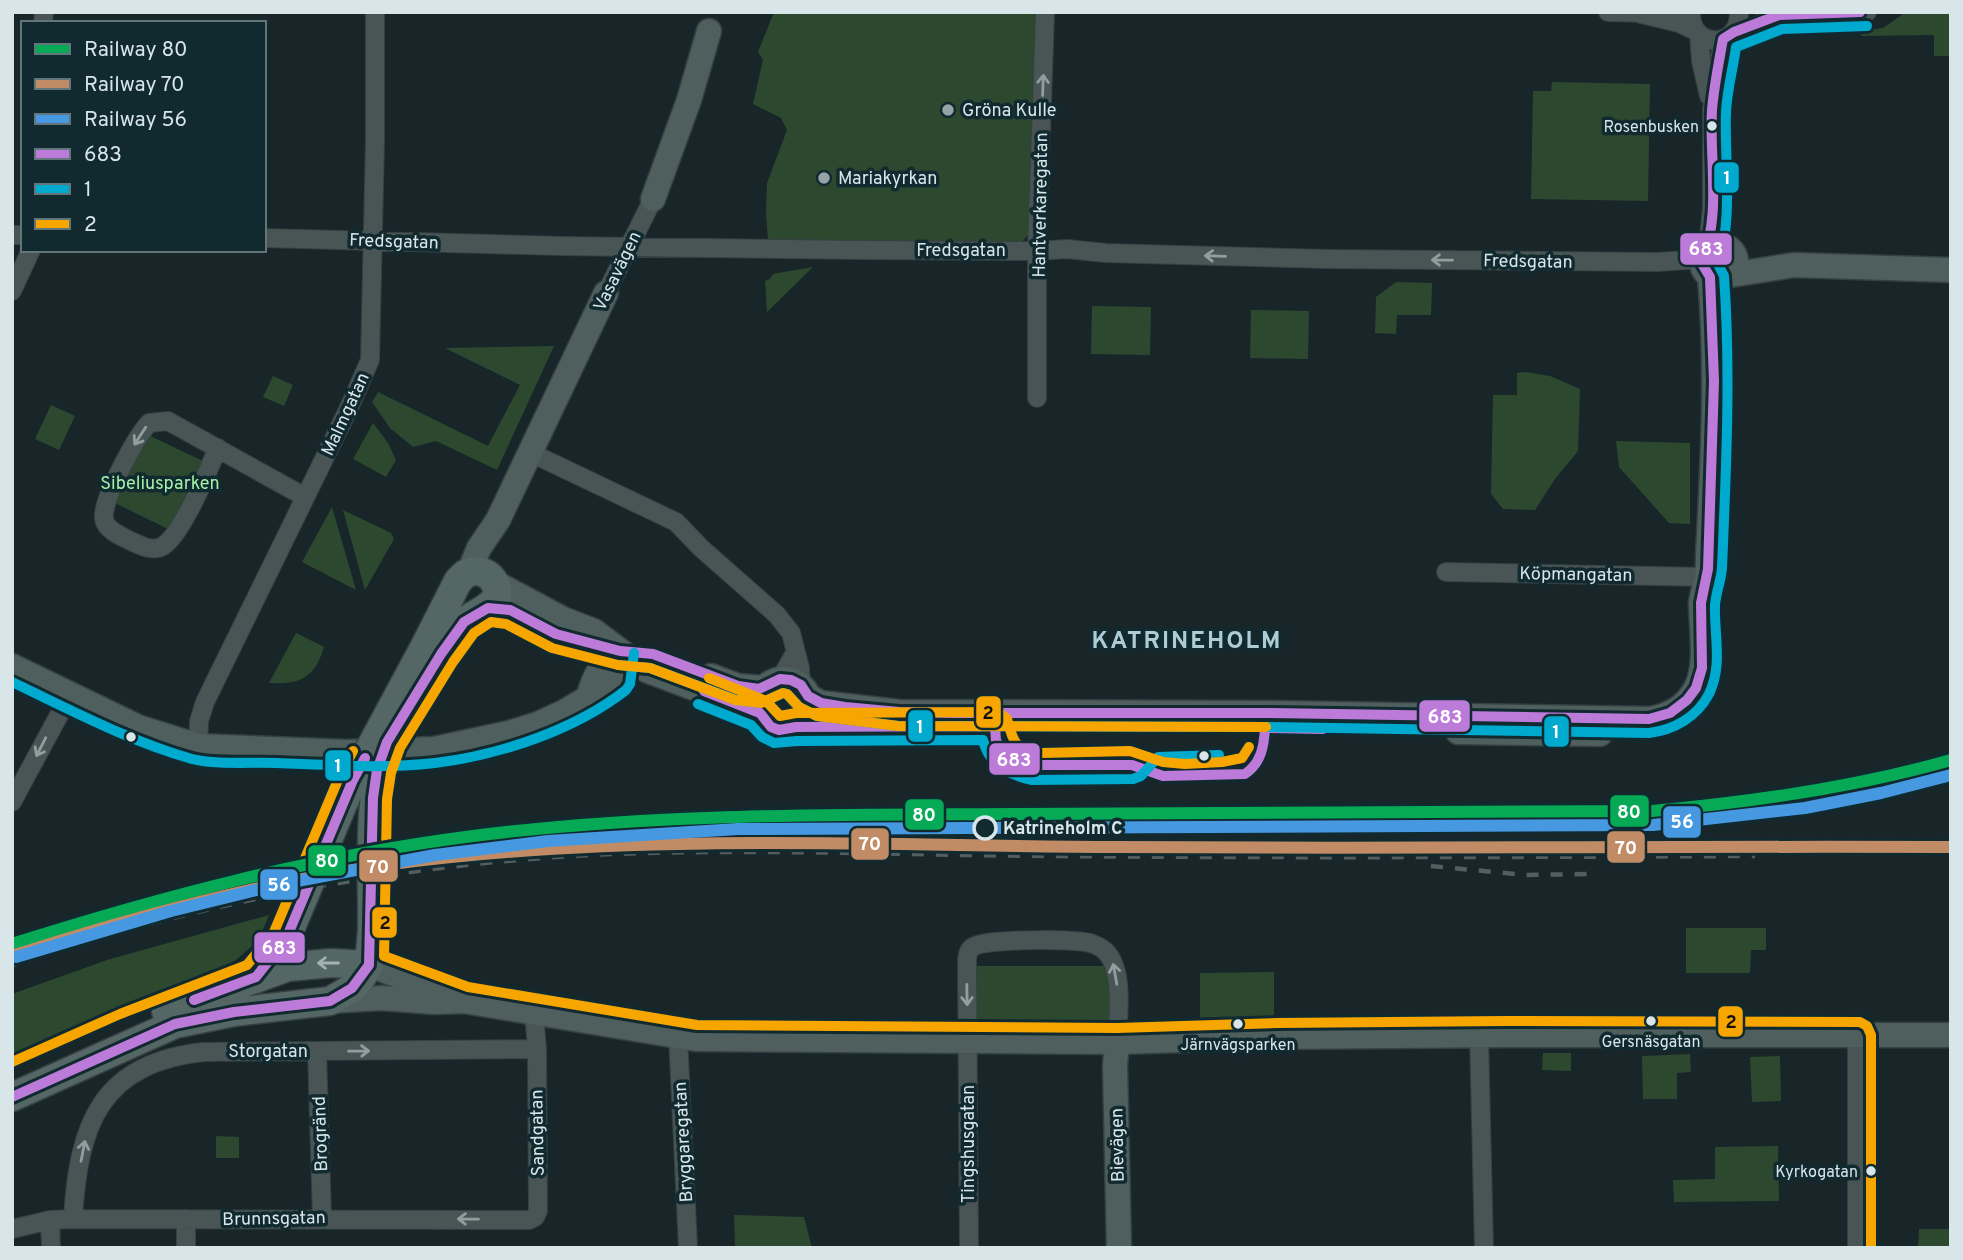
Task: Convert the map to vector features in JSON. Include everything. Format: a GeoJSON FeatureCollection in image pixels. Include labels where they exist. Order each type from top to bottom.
{"type":"FeatureCollection","features":[{"type":"Feature","properties":{"kind":"main road"},"geometry":{"type":"LineString","coordinates":[[256,977],[286,939],[353,780],[433,650],[464,622],[479,590]]}},
{"type":"Feature","properties":{"kind":"main road"},"geometry":{"type":"LineString","coordinates":[[12,1097],[176,1024],[234,1012],[330,1000],[352,988],[369,965],[372,931],[373,798],[377,770],[387,742],[433,650]]}},
{"type":"Feature","properties":{"kind":"main road"},"geometry":{"type":"LineString","coordinates":[[286,939],[288,967],[295,979],[305,988],[330,1000]]}},
{"type":"Feature","properties":{"kind":"main road"},"geometry":{"type":"LineString","coordinates":[[12,1077],[125,1027],[256,977],[288,967],[331,963],[369,965]]}},
{"type":"Feature","properties":{"kind":"street","name":"Malmgatan"},"geometry":{"type":"LineString","coordinates":[[198,746],[199,721],[205,702],[370,360],[375,12]]}},
{"type":"Feature","properties":{"kind":"street","name":"Hantverkaregatan"},"geometry":{"type":"LineString","coordinates":[[1037,398],[1037,251],[1045,12]]}},
{"type":"Feature","properties":{"kind":"street"},"geometry":{"type":"LineString","coordinates":[[1608,12],[1645,13],[1679,23],[1713,40],[1728,36],[1772,13],[1867,12]]}},
{"type":"Feature","properties":{"kind":"street"},"geometry":{"type":"LineString","coordinates":[[620,651],[646,670],[760,713],[771,727],[779,730],[796,727],[995,720],[1649,719],[1665,716],[1685,703],[1700,679],[1701,600],[1707,577],[1714,436],[1718,264],[1712,207],[1712,109],[1698,33],[1692,24],[1691,12]]}},
{"type":"Feature","properties":{"kind":"street"},"geometry":{"type":"LineString","coordinates":[[1712,109],[1728,36],[1738,25],[1739,12]]}},
{"type":"Feature","properties":{"kind":"street","name":"Vasavägen"},"geometry":{"type":"LineString","coordinates":[[479,590],[498,520],[653,199],[689,100],[710,22]]}},
{"type":"Feature","properties":{"kind":"street","name":"Fredsgatan"},"geometry":{"type":"LineString","coordinates":[[266,238],[1037,251],[1067,249],[1106,253],[1327,259],[1718,264],[1751,252],[1794,265],[1951,270]]}},
{"type":"Feature","properties":{"kind":"street"},"geometry":{"type":"LineString","coordinates":[[12,291],[29,252]]}},
{"type":"Feature","properties":{"kind":"street"},"geometry":{"type":"LineString","coordinates":[[218,448],[177,533],[162,547],[151,549],[109,529],[104,520],[106,501],[139,433],[149,422],[168,421],[218,448],[304,497]]}},
{"type":"Feature","properties":{"kind":"street"},"geometry":{"type":"LineString","coordinates":[[529,452],[676,522],[701,548],[777,615],[792,634],[800,668],[789,687],[759,699],[760,713]]}},
{"type":"Feature","properties":{"kind":"street","name":"Köpmangatan"},"geometry":{"type":"LineString","coordinates":[[1446,572],[1707,577]]}},
{"type":"Feature","properties":{"kind":"street"},"geometry":{"type":"LineString","coordinates":[[479,590],[556,634],[620,651],[653,654],[738,686],[759,689],[789,687],[821,703],[872,710],[995,720]]}},
{"type":"Feature","properties":{"kind":"street"},"geometry":{"type":"LineString","coordinates":[[12,666],[138,727],[198,746],[346,752],[434,749],[475,742],[538,724],[589,696],[597,671],[606,660],[620,651]]}},
{"type":"Feature","properties":{"kind":"street"},"geometry":{"type":"LineString","coordinates":[[789,687],[808,714],[796,727]]}},
{"type":"Feature","properties":{"kind":"street"},"geometry":{"type":"LineString","coordinates":[[12,802],[71,693]]}},
{"type":"Feature","properties":{"kind":"street","name":"Tingshusgatan"},"geometry":{"type":"LineString","coordinates":[[969,1248],[969,950],[976,945],[1004,941],[1078,941],[1093,943],[1105,950],[1116,967],[1116,1042]]}},
{"type":"Feature","properties":{"kind":"street"},"geometry":{"type":"LineString","coordinates":[[369,965],[464,1001],[696,1039],[1116,1042],[1479,1035],[1951,1035]]}},
{"type":"Feature","properties":{"kind":"street"},"geometry":{"type":"LineString","coordinates":[[330,1000],[381,998],[464,1001]]}},
{"type":"Feature","properties":{"kind":"street"},"geometry":{"type":"LineString","coordinates":[[534,1013],[537,1049]]}},
{"type":"Feature","properties":{"kind":"street"},"geometry":{"type":"LineString","coordinates":[[1479,1035],[1484,1248]]}},
{"type":"Feature","properties":{"kind":"street","name":"Bryggaregatan"},"geometry":{"type":"LineString","coordinates":[[678,1036],[688,1248]]}},
{"type":"Feature","properties":{"kind":"street"},"geometry":{"type":"LineString","coordinates":[[1857,1036],[1857,1248]]}},
{"type":"Feature","properties":{"kind":"street","name":"Bievägen"},"geometry":{"type":"LineString","coordinates":[[1116,1042],[1119,1248]]}},
{"type":"Feature","properties":{"kind":"street","name":"Storgatan"},"geometry":{"type":"LineString","coordinates":[[74,1219],[84,1142],[102,1103],[117,1085],[132,1073],[163,1058],[204,1052],[537,1049]]}},
{"type":"Feature","properties":{"kind":"street","name":"Sandgatan"},"geometry":{"type":"LineString","coordinates":[[535,1217],[538,1211],[537,1049]]}},
{"type":"Feature","properties":{"kind":"street","name":"Brogränd"},"geometry":{"type":"LineString","coordinates":[[317,1051],[322,1218]]}},
{"type":"Feature","properties":{"kind":"street","name":"Brunnsgatan"},"geometry":{"type":"LineString","coordinates":[[12,1228],[50,1220],[74,1219],[529,1220],[535,1217]]}},
{"type":"Feature","properties":{"kind":"street"},"geometry":{"type":"LineString","coordinates":[[186,1219],[186,1248]]}},
{"type":"Feature","properties":{"kind":"street"},"geometry":{"type":"LineString","coordinates":[[50,1220],[51,1248]]}},
{"type":"Feature","properties":{"kind":"green space"},"geometry":{"type":"Polygon","coordinates":[[[774,12],[1040,12],[1031,232],[1019,245],[768,240],[767,183],[787,130],[781,118],[753,104],[763,60],[758,52],[774,12]]]}},
{"type":"Feature","properties":{"kind":"green space"},"geometry":{"type":"Polygon","coordinates":[[[1906,12],[1951,12],[1951,56],[1934,56],[1934,35],[1861,36],[1860,31],[1883,28],[1906,12]]]}},
{"type":"Feature","properties":{"kind":"green space"},"geometry":{"type":"Polygon","coordinates":[[[1552,82],[1650,84],[1648,201],[1531,199],[1533,91],[1551,91],[1552,82]]]}},
{"type":"Feature","properties":{"kind":"green space"},"geometry":{"type":"Polygon","coordinates":[[[813,267],[767,312],[765,281],[773,274],[813,267]]]}},
{"type":"Feature","properties":{"kind":"green space"},"geometry":{"type":"Polygon","coordinates":[[[1396,282],[1432,283],[1431,315],[1397,315],[1396,334],[1375,333],[1376,297],[1396,282]]]}},
{"type":"Feature","properties":{"kind":"green space"},"geometry":{"type":"Polygon","coordinates":[[[1092,306],[1151,307],[1150,355],[1091,354],[1092,306]]]}},
{"type":"Feature","properties":{"kind":"green space"},"geometry":{"type":"Polygon","coordinates":[[[1251,310],[1309,311],[1308,359],[1250,358],[1251,310]]]}},
{"type":"Feature","properties":{"kind":"green space"},"geometry":{"type":"Polygon","coordinates":[[[554,346],[497,470],[436,441],[413,447],[390,428],[372,402],[378,392],[488,446],[520,385],[445,348],[554,346]]]}},
{"type":"Feature","properties":{"kind":"green space"},"geometry":{"type":"Polygon","coordinates":[[[1517,373],[1550,376],[1580,389],[1578,451],[1535,510],[1503,509],[1491,494],[1493,395],[1517,395],[1517,373]]]}},
{"type":"Feature","properties":{"kind":"green space"},"geometry":{"type":"Polygon","coordinates":[[[273,376],[293,385],[284,406],[263,397],[273,376]]]}},
{"type":"Feature","properties":{"kind":"green space"},"geometry":{"type":"Polygon","coordinates":[[[51,405],[75,416],[59,450],[35,439],[51,405]]]}},
{"type":"Feature","properties":{"kind":"green space"},"geometry":{"type":"Polygon","coordinates":[[[373,423],[388,443],[396,460],[386,477],[353,459],[373,423]]]}},
{"type":"Feature","properties":{"kind":"green space","name":"Sibeliusparken"},"geometry":{"type":"Polygon","coordinates":[[[146,434],[207,463],[174,532],[113,502],[146,434]]]}},
{"type":"Feature","properties":{"kind":"green space"},"geometry":{"type":"Polygon","coordinates":[[[1616,441],[1690,443],[1690,524],[1669,523],[1619,467],[1616,441]]]}},
{"type":"Feature","properties":{"kind":"green space"},"geometry":{"type":"Polygon","coordinates":[[[332,507],[356,590],[302,562],[332,507]]]}},
{"type":"Feature","properties":{"kind":"green space"},"geometry":{"type":"Polygon","coordinates":[[[343,510],[391,533],[394,539],[365,590],[343,510]]]}},
{"type":"Feature","properties":{"kind":"green space"},"geometry":{"type":"Polygon","coordinates":[[[296,633],[324,647],[316,666],[298,680],[269,683],[296,633]]]}},
{"type":"Feature","properties":{"kind":"green space"},"geometry":{"type":"Polygon","coordinates":[[[269,915],[258,941],[236,960],[195,980],[113,1009],[12,1056],[12,994],[107,960],[269,915]]]}},
{"type":"Feature","properties":{"kind":"green space"},"geometry":{"type":"Polygon","coordinates":[[[1686,928],[1766,928],[1766,950],[1751,950],[1750,973],[1686,973],[1686,928]]]}},
{"type":"Feature","properties":{"kind":"green space"},"geometry":{"type":"Polygon","coordinates":[[[973,966],[1107,966],[1113,988],[1112,1031],[973,1033],[973,966]]]}},
{"type":"Feature","properties":{"kind":"green space"},"geometry":{"type":"Polygon","coordinates":[[[1274,972],[1274,1020],[1200,1021],[1200,973],[1274,972]]]}},
{"type":"Feature","properties":{"kind":"green space"},"geometry":{"type":"Polygon","coordinates":[[[1543,1053],[1571,1053],[1571,1071],[1542,1070],[1543,1053]]]}},
{"type":"Feature","properties":{"kind":"green space"},"geometry":{"type":"Polygon","coordinates":[[[1690,1054],[1691,1072],[1677,1073],[1677,1099],[1643,1099],[1642,1056],[1690,1054]]]}},
{"type":"Feature","properties":{"kind":"green space"},"geometry":{"type":"Polygon","coordinates":[[[1780,1056],[1781,1101],[1752,1102],[1750,1057],[1780,1056]]]}},
{"type":"Feature","properties":{"kind":"green space"},"geometry":{"type":"Polygon","coordinates":[[[216,1136],[239,1137],[239,1158],[216,1158],[216,1136]]]}},
{"type":"Feature","properties":{"kind":"green space"},"geometry":{"type":"Polygon","coordinates":[[[1778,1146],[1779,1201],[1674,1202],[1673,1180],[1715,1179],[1715,1147],[1778,1146]]]}},
{"type":"Feature","properties":{"kind":"green space"},"geometry":{"type":"Polygon","coordinates":[[[734,1215],[804,1217],[812,1248],[735,1248],[734,1215]]]}},
{"type":"Feature","properties":{"kind":"green space"},"geometry":{"type":"Polygon","coordinates":[[[1919,1229],[1951,1229],[1951,1248],[1918,1248],[1919,1229]]]}},
{"type":"Feature","properties":{"kind":"railway"},"geometry":{"type":"LineString","coordinates":[[12,965],[154,923],[298,890],[444,868],[591,855],[763,852],[1226,857],[1755,856]]}},
{"type":"Feature","properties":{"kind":"railway"},"geometry":{"type":"LineString","coordinates":[[1431,866],[1526,875],[1587,874]]}},
{"type":"Feature","properties":{"kind":"rail line","name":"80"},"geometry":{"type":"LineString","coordinates":[[12,944],[183,894],[298,866],[414,844],[540,828],[675,819],[810,815],[1652,811],[1803,793],[1877,779],[1951,760]]}},
{"type":"Feature","properties":{"kind":"rail line","name":"56"},"geometry":{"type":"LineString","coordinates":[[16,957],[171,911],[276,885],[435,855],[548,841],[738,829],[1653,825],[1805,808],[1881,793],[1951,775]]}},
{"type":"Feature","properties":{"kind":"rail line","name":"70"},"geometry":{"type":"LineString","coordinates":[[12,956],[174,908],[284,883],[395,864],[534,850],[701,843],[1221,848],[1951,847]]}},
{"type":"Feature","properties":{"kind":"transit line","name":"683"},"geometry":{"type":"LineString","coordinates":[[12,1097],[175,1024],[234,1012],[330,1001],[352,988],[369,965],[373,798],[377,770],[387,742],[464,622],[488,608],[510,610],[556,634],[620,651],[653,654],[738,686],[759,689],[780,679],[791,680],[801,685],[808,696],[821,703],[899,712],[1266,713],[1649,719],[1670,713],[1687,700],[1696,688],[1702,668],[1701,603],[1708,569],[1714,381],[1710,277],[1701,262],[1711,227],[1713,207],[1712,110],[1723,39],[1734,32],[1779,15],[1860,12]]}},
{"type":"Feature","properties":{"kind":"transit line","name":"1"},"geometry":{"type":"LineString","coordinates":[[619,665],[650,668],[736,700],[761,703],[783,693],[799,707],[817,716],[899,726],[1266,727],[1649,733],[1684,721],[1698,709],[1709,694],[1717,661],[1715,605],[1722,568],[1727,386],[1724,276],[1717,262],[1727,210],[1726,112],[1736,47],[1782,29],[1867,26]]}},
{"type":"Feature","properties":{"kind":"transit line","name":"2"},"geometry":{"type":"LineString","coordinates":[[1266,727],[898,726],[817,716],[799,707],[787,694],[783,693],[761,703],[735,700],[650,668],[618,665],[552,648],[506,624],[491,622],[474,633],[453,662],[400,748],[391,773],[387,799],[384,956],[468,987],[697,1025],[1117,1028],[1277,1023],[1505,1021],[1860,1022],[1867,1026],[1871,1035],[1871,1248]]}},
{"type":"Feature","properties":{"kind":"transit line","name":"1"},"geometry":{"type":"LineString","coordinates":[[12,682],[123,734],[201,761],[396,766],[435,763],[485,754],[560,729],[626,690],[630,684],[634,653]]}},
{"type":"Feature","properties":{"kind":"transit line","name":"2"},"geometry":{"type":"LineString","coordinates":[[709,678],[766,701],[780,716],[796,713],[998,712],[1007,719],[1016,744],[1041,753],[1130,751],[1163,762],[1185,764],[1242,758],[1249,747]]}},
{"type":"Feature","properties":{"kind":"transit line","name":"683"},"geometry":{"type":"LineString","coordinates":[[704,691],[760,713],[771,727],[779,730],[796,727],[995,726],[996,741],[1006,755],[1026,765],[1132,765],[1163,776],[1245,774],[1255,765],[1261,754],[1265,728],[1323,729]]}},
{"type":"Feature","properties":{"kind":"transit line","name":"1"},"geometry":{"type":"LineString","coordinates":[[698,704],[751,725],[762,737],[774,743],[983,740],[990,756],[1001,768],[1032,780],[1133,779],[1141,776],[1158,757],[1219,755]]}},
{"type":"Feature","properties":{"kind":"transit line","name":"2"},"geometry":{"type":"LineString","coordinates":[[12,1062],[120,1014],[247,965],[274,932],[340,775],[353,751]]}},
{"type":"Feature","properties":{"kind":"transit line","name":"683"},"geometry":{"type":"LineString","coordinates":[[194,1000],[256,977],[286,939],[353,780],[365,758]]}},
{"type":"Feature","properties":{"kind":"place","name":"Gröna Kulle"},"geometry":{"type":"Point","coordinates":[948,110]}},
{"type":"Feature","properties":{"kind":"place","name":"Rosenbusken"},"geometry":{"type":"Point","coordinates":[1712,126]}},
{"type":"Feature","properties":{"kind":"place","name":"Mariakyrkan"},"geometry":{"type":"Point","coordinates":[824,178]}},
{"type":"Feature","properties":{"kind":"place","name":"Katrineholm C"},"geometry":{"type":"Point","coordinates":[985,828]}},
{"type":"Feature","properties":{"kind":"place","name":"Gersnäsgatan"},"geometry":{"type":"Point","coordinates":[1651,1021]}},
{"type":"Feature","properties":{"kind":"place","name":"Järnvägsparken"},"geometry":{"type":"Point","coordinates":[1238,1024]}},
{"type":"Feature","properties":{"kind":"place","name":"Kyrkogatan"},"geometry":{"type":"Point","coordinates":[1871,1171]}},
{"type":"Feature","properties":{"kind":"district","name":"KATRINEHOLM"},"geometry":{"type":"Point","coordinates":[1187,640]}}]}
